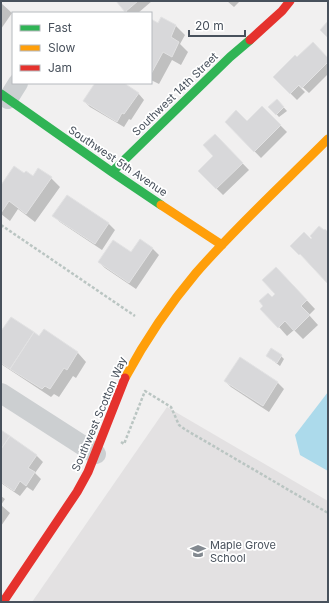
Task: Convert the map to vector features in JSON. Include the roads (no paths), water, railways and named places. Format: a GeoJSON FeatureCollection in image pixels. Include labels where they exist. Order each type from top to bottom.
{"type":"FeatureCollection","features":[{"type":"Feature","properties":{"kind":"street","name":"Southwest 14th Street"},"geometry":{"type":"LineString","coordinates":[[112,172],[230,57],[282,11],[290,1]]}},
{"type":"Feature","properties":{"kind":"street","name":"Southwest 5th Avenue"},"geometry":{"type":"LineString","coordinates":[[9,92],[112,172],[222,245]]}},
{"type":"Feature","properties":{"kind":"street","name":"Southwest Scotton Way"},"geometry":{"type":"LineString","coordinates":[[3,602],[78,492],[96,454],[125,379],[139,352],[177,297],[196,273],[222,245],[328,139]]}},
{"type":"Feature","properties":{"kind":"street"},"geometry":{"type":"LineString","coordinates":[[1,393],[96,454]]}},
{"type":"Feature","properties":{"kind":"water"},"geometry":{"type":"Polygon","coordinates":[[[328,392],[328,471],[300,455],[295,435],[328,392]]]}},
{"type":"Feature","properties":{"kind":"place","name":"Maple Grove School"},"geometry":{"type":"Point","coordinates":[198,551]}}]}
